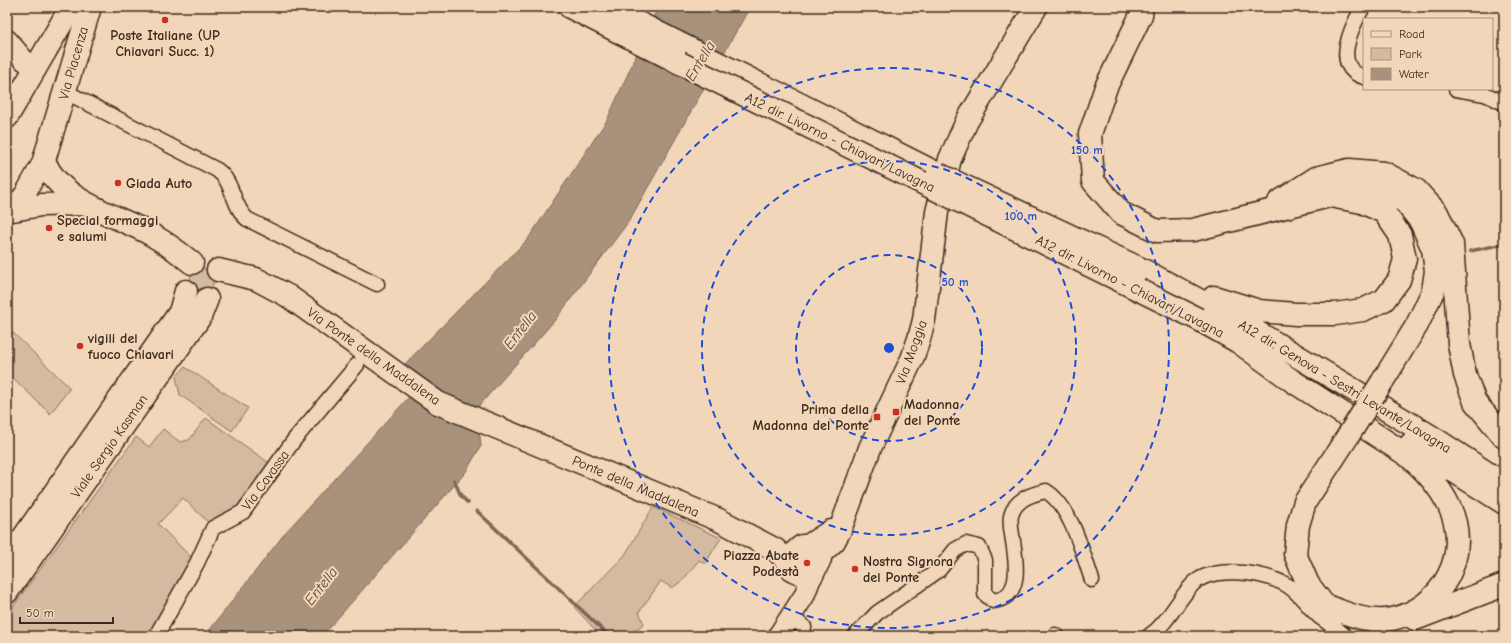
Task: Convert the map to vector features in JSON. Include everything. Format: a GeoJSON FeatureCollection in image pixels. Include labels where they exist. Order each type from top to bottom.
{"type":"FeatureCollection","features":[{"type":"Feature","properties":{"kind":"main road"},"geometry":{"type":"LineString","coordinates":[[7,117],[34,68],[71,7]]}},
{"type":"Feature","properties":{"kind":"main road","name":"Via Piacenza"},"geometry":{"type":"LineString","coordinates":[[44,160],[66,92],[90,7]]}},
{"type":"Feature","properties":{"kind":"main road","name":"A12 dir. Livorno - Chiavari/Lavagna"},"geometry":{"type":"LineString","coordinates":[[570,7],[680,63],[1198,319],[1370,418],[1504,504]]}},
{"type":"Feature","properties":{"kind":"main road"},"geometry":{"type":"LineString","coordinates":[[607,7],[938,174],[1146,272],[1259,311],[1296,314],[1334,314],[1362,310],[1384,300],[1399,280],[1405,259],[1400,235],[1384,212],[1362,202],[1329,196]]}},
{"type":"Feature","properties":{"kind":"main road","name":"Via Moggia"},"geometry":{"type":"LineString","coordinates":[[786,622],[804,596],[804,560],[834,541],[870,448],[912,359],[924,320],[937,212],[950,158],[967,121],[1036,7]]}},
{"type":"Feature","properties":{"kind":"main road"},"geometry":{"type":"LineString","coordinates":[[1142,7],[1141,15],[1106,87],[1090,134],[1093,181],[1121,213],[1157,231],[1193,230],[1329,196],[1358,186],[1389,192],[1405,202],[1421,222],[1433,249],[1436,270],[1433,291],[1417,325],[1305,502],[1298,525],[1295,554],[1308,584],[1324,605],[1343,619],[1370,627],[1395,626],[1504,585]]}},
{"type":"Feature","properties":{"kind":"main road"},"geometry":{"type":"LineString","coordinates":[[7,40],[24,60],[34,68]]}},
{"type":"Feature","properties":{"kind":"main road"},"geometry":{"type":"LineString","coordinates":[[51,42],[56,40],[66,42],[72,46],[76,55]]}},
{"type":"Feature","properties":{"kind":"main road"},"geometry":{"type":"LineString","coordinates":[[44,160],[48,172],[55,180],[86,204],[152,235],[192,264]]}},
{"type":"Feature","properties":{"kind":"main road"},"geometry":{"type":"LineString","coordinates":[[10,210],[25,194],[44,160]]}},
{"type":"Feature","properties":{"kind":"main road"},"geometry":{"type":"LineString","coordinates":[[1266,211],[1316,178],[1348,170],[1384,173],[1416,190],[1437,213],[1452,244],[1459,344],[1465,376],[1475,402],[1504,437]]}},
{"type":"Feature","properties":{"kind":"main road"},"geometry":{"type":"LineString","coordinates":[[10,210],[41,205],[86,204]]}},
{"type":"Feature","properties":{"kind":"main road"},"geometry":{"type":"LineString","coordinates":[[203,261],[214,266],[218,270],[221,281],[219,287],[212,296],[207,298],[195,298],[186,291],[182,279],[187,267],[203,261]]}},
{"type":"Feature","properties":{"kind":"main road","name":"Via Ponte della Maddalena"},"geometry":{"type":"LineString","coordinates":[[218,270],[256,279],[288,296],[438,403],[554,451]]}},
{"type":"Feature","properties":{"kind":"main road","name":"A12 dir. Genova - Sestri Levante/Lavagna"},"geometry":{"type":"LineString","coordinates":[[1146,272],[1247,326],[1425,433],[1504,484]]}},
{"type":"Feature","properties":{"kind":"main road","name":"Viale Sergio Kasman"},"geometry":{"type":"LineString","coordinates":[[7,561],[180,312],[186,291]]}},
{"type":"Feature","properties":{"kind":"main road","name":"Viale Sergio Kasman"},"geometry":{"type":"LineString","coordinates":[[7,592],[200,317],[207,298]]}},
{"type":"Feature","properties":{"kind":"main road"},"geometry":{"type":"LineString","coordinates":[[1233,338],[1291,380],[1407,455],[1424,469],[1440,489],[1450,507],[1456,530],[1456,552],[1451,573],[1437,594],[1422,607],[1392,619],[1365,619],[1324,605]]}},
{"type":"Feature","properties":{"kind":"main road","name":"Ponte della Maddalena"},"geometry":{"type":"LineString","coordinates":[[554,451],[719,520],[776,550],[804,560]]}},
{"type":"Feature","properties":{"kind":"street"},"geometry":{"type":"LineString","coordinates":[[1363,7],[1351,28],[1346,52],[1349,67],[1358,76],[1363,77]]}},
{"type":"Feature","properties":{"kind":"street"},"geometry":{"type":"LineString","coordinates":[[1462,90],[1485,94],[1504,103]]}},
{"type":"Feature","properties":{"kind":"street"},"geometry":{"type":"LineString","coordinates":[[66,92],[217,170],[228,182],[239,213],[247,220],[377,284]]}},
{"type":"Feature","properties":{"kind":"street","name":"Via Cavassa"},"geometry":{"type":"LineString","coordinates":[[156,636],[197,563],[213,528],[243,512],[294,440],[357,365]]}},
{"type":"Feature","properties":{"kind":"street"},"geometry":{"type":"LineString","coordinates":[[854,636],[876,613],[939,570],[955,550],[966,544],[979,547],[985,560],[985,594],[993,601],[1001,600],[1011,593],[1016,579],[1010,516],[1019,503],[1031,494],[1046,491],[1056,497],[1078,540],[1092,580]]}},
{"type":"Feature","properties":{"kind":"street"},"geometry":{"type":"LineString","coordinates":[[1149,636],[1160,628],[1193,584],[1213,573],[1240,572],[1282,582],[1294,590],[1309,607],[1345,636]]}},
{"type":"Feature","properties":{"kind":"street"},"geometry":{"type":"LineString","coordinates":[[786,622],[804,627],[802,636]]}},
{"type":"Feature","properties":{"kind":"green space"},"geometry":{"type":"Polygon","coordinates":[[[202,268],[211,271],[214,280],[211,289],[202,292],[193,289],[190,280],[193,271],[202,268]]]}},
{"type":"Feature","properties":{"kind":"green space"},"geometry":{"type":"Polygon","coordinates":[[[7,327],[70,388],[50,414],[7,372],[7,327]]]}},
{"type":"Feature","properties":{"kind":"green space"},"geometry":{"type":"Polygon","coordinates":[[[185,367],[248,408],[232,431],[180,395],[176,377],[185,367]]]}},
{"type":"Feature","properties":{"kind":"green space"},"geometry":{"type":"Polygon","coordinates":[[[206,418],[272,465],[237,512],[210,524],[183,498],[158,524],[194,560],[149,636],[7,636],[7,615],[136,437],[149,447],[163,429],[180,442],[189,440],[206,418]]]}},
{"type":"Feature","properties":{"kind":"green space"},"geometry":{"type":"Polygon","coordinates":[[[653,507],[721,538],[705,564],[699,560],[683,580],[672,588],[661,581],[639,612],[644,624],[626,636],[601,636],[574,607],[625,555],[653,507]]]}},
{"type":"Feature","properties":{"kind":"water","name":"Entella"},"geometry":{"type":"Polygon","coordinates":[[[658,7],[750,7],[629,221],[555,320],[477,408],[481,446],[465,473],[322,636],[205,636],[285,533],[420,385],[401,368],[528,239],[607,120],[658,7]]]}},
{"type":"Feature","properties":{"kind":"waterway"},"geometry":{"type":"LineString","coordinates":[[1470,251],[1504,244]]}},
{"type":"Feature","properties":{"kind":"waterway"},"geometry":{"type":"LineString","coordinates":[[454,480],[461,496],[468,503]]}},
{"type":"Feature","properties":{"kind":"waterway"},"geometry":{"type":"LineString","coordinates":[[477,511],[609,636]]}},
{"type":"Feature","properties":{"kind":"place","name":"Poste Italiane (UP Chiavari Succ. 1)"},"geometry":{"type":"Point","coordinates":[165,20]}},
{"type":"Feature","properties":{"kind":"place","name":"Giada Auto"},"geometry":{"type":"Point","coordinates":[118,183]}},
{"type":"Feature","properties":{"kind":"place","name":"Special formaggi e salumi"},"geometry":{"type":"Point","coordinates":[49,228]}},
{"type":"Feature","properties":{"kind":"place","name":"vigili del fuoco Chiavari"},"geometry":{"type":"Point","coordinates":[80,346]}},
{"type":"Feature","properties":{"kind":"place","name":"Madonna del Ponte"},"geometry":{"type":"Point","coordinates":[896,412]}},
{"type":"Feature","properties":{"kind":"place","name":"Prima della Madonna del Ponte"},"geometry":{"type":"Point","coordinates":[877,417]}},
{"type":"Feature","properties":{"kind":"place","name":"Piazza Abate Podestà"},"geometry":{"type":"Point","coordinates":[807,563]}},
{"type":"Feature","properties":{"kind":"place","name":"Nostra Signora del Ponte"},"geometry":{"type":"Point","coordinates":[855,569]}}]}
